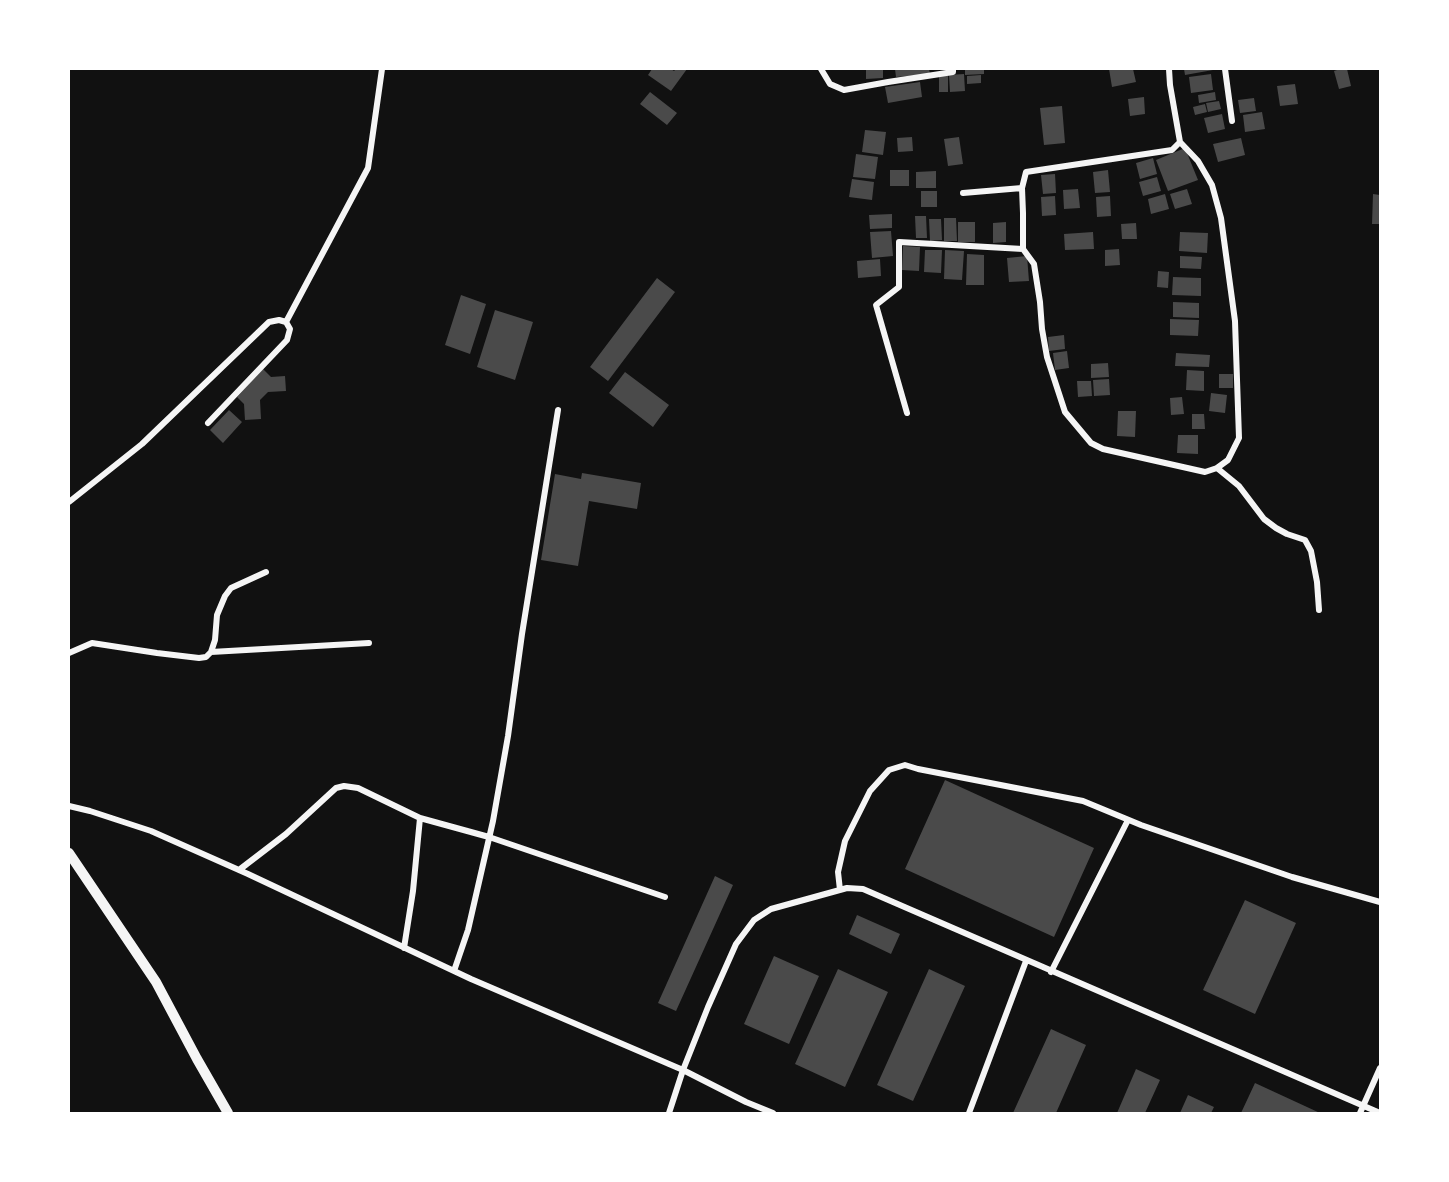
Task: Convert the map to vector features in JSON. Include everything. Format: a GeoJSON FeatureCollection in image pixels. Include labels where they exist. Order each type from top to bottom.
{"type":"FeatureCollection","features":[{"type":"Feature","properties":{"kind":"street"},"geometry":{"type":"LineString","coordinates":[[286,322],[368,168],[382,69]]}},
{"type":"Feature","properties":{"kind":"street"},"geometry":{"type":"LineString","coordinates":[[821,69],[830,84],[844,90],[953,72],[953,69]]}},
{"type":"Feature","properties":{"kind":"street"},"geometry":{"type":"LineString","coordinates":[[1169,69],[1180,142],[1198,161],[1212,185],[1221,218],[1235,321],[1239,438],[1228,460],[1217,468],[1204,471],[1103,449],[1091,443],[1065,412],[1047,357],[1034,264],[1023,249],[1022,188],[1026,172],[1172,150],[1180,142]]}},
{"type":"Feature","properties":{"kind":"street"},"geometry":{"type":"LineString","coordinates":[[1225,69],[1232,121]]}},
{"type":"Feature","properties":{"kind":"street"},"geometry":{"type":"LineString","coordinates":[[963,193],[1022,188]]}},
{"type":"Feature","properties":{"kind":"street"},"geometry":{"type":"LineString","coordinates":[[907,413],[876,305],[899,287],[899,242],[1023,249]]}},
{"type":"Feature","properties":{"kind":"street"},"geometry":{"type":"LineString","coordinates":[[69,502],[142,444],[269,322],[279,320],[286,322],[291,329],[287,340],[208,423]]}},
{"type":"Feature","properties":{"kind":"street"},"geometry":{"type":"LineString","coordinates":[[454,971],[468,930],[508,736],[558,410]]}},
{"type":"Feature","properties":{"kind":"street"},"geometry":{"type":"LineString","coordinates":[[1217,468],[1239,486],[1264,519],[1287,534],[1305,540],[1311,551],[1319,610]]}},
{"type":"Feature","properties":{"kind":"street"},"geometry":{"type":"LineString","coordinates":[[69,652],[92,643],[199,658],[206,657],[211,652],[217,615],[225,596],[231,588],[266,572]]}},
{"type":"Feature","properties":{"kind":"street"},"geometry":{"type":"LineString","coordinates":[[211,652],[369,643]]}},
{"type":"Feature","properties":{"kind":"street"},"geometry":{"type":"LineString","coordinates":[[840,890],[838,872],[845,842],[870,791],[890,770],[904,765],[918,770],[1083,801],[1128,820],[1292,877],[1380,902]]}},
{"type":"Feature","properties":{"kind":"street"},"geometry":{"type":"LineString","coordinates":[[239,870],[286,834],[336,788],[344,786],[358,788],[420,818],[489,837],[665,897]]}},
{"type":"Feature","properties":{"kind":"street"},"geometry":{"type":"LineString","coordinates":[[69,806],[151,831],[454,971],[683,1070],[773,1113]]}},
{"type":"Feature","properties":{"kind":"street"},"geometry":{"type":"LineString","coordinates":[[404,948],[420,818]]}},
{"type":"Feature","properties":{"kind":"street"},"geometry":{"type":"LineString","coordinates":[[1051,972],[1128,820]]}},
{"type":"Feature","properties":{"kind":"street"},"geometry":{"type":"LineString","coordinates":[[69,854],[156,982],[228,1113]]}},
{"type":"Feature","properties":{"kind":"street"},"geometry":{"type":"LineString","coordinates":[[669,1113],[708,1007],[736,944],[754,920],[771,909],[847,888],[863,889],[1380,1113]]}},
{"type":"Feature","properties":{"kind":"street"},"geometry":{"type":"LineString","coordinates":[[969,1113],[1026,961]]}},
{"type":"Feature","properties":{"kind":"street"},"geometry":{"type":"LineString","coordinates":[[1360,1113],[1380,1068]]}},
{"type":"Feature","properties":{"kind":"building"},"geometry":{"type":"Polygon","coordinates":[[[652,69],[674,71],[687,69],[671,91],[648,75],[652,69]]]}},
{"type":"Feature","properties":{"kind":"building"},"geometry":{"type":"Polygon","coordinates":[[[866,69],[883,69],[883,78],[866,79],[866,69]]]}},
{"type":"Feature","properties":{"kind":"building"},"geometry":{"type":"Polygon","coordinates":[[[895,69],[929,69],[930,74],[896,77],[895,69]]]}},
{"type":"Feature","properties":{"kind":"building"},"geometry":{"type":"Polygon","coordinates":[[[965,69],[984,69],[984,74],[965,75],[965,69]]]}},
{"type":"Feature","properties":{"kind":"building"},"geometry":{"type":"Polygon","coordinates":[[[1109,69],[1133,69],[1136,82],[1112,87],[1109,69]]]}},
{"type":"Feature","properties":{"kind":"building"},"geometry":{"type":"Polygon","coordinates":[[[1184,69],[1213,69],[1213,70],[1185,75],[1184,69]]]}},
{"type":"Feature","properties":{"kind":"building"},"geometry":{"type":"Polygon","coordinates":[[[1347,69],[1351,86],[1339,89],[1334,71],[1347,69]]]}},
{"type":"Feature","properties":{"kind":"building"},"geometry":{"type":"Polygon","coordinates":[[[964,74],[965,91],[950,92],[949,75],[964,74]]]}},
{"type":"Feature","properties":{"kind":"building"},"geometry":{"type":"Polygon","coordinates":[[[1211,74],[1213,90],[1191,93],[1189,77],[1211,74]]]}},
{"type":"Feature","properties":{"kind":"building"},"geometry":{"type":"Polygon","coordinates":[[[981,75],[981,83],[967,84],[967,76],[981,75]]]}},
{"type":"Feature","properties":{"kind":"building"},"geometry":{"type":"Polygon","coordinates":[[[939,76],[948,76],[948,92],[939,92],[939,76]]]}},
{"type":"Feature","properties":{"kind":"building"},"geometry":{"type":"Polygon","coordinates":[[[920,82],[922,97],[888,103],[885,87],[920,82]]]}},
{"type":"Feature","properties":{"kind":"building"},"geometry":{"type":"Polygon","coordinates":[[[1295,84],[1298,104],[1280,106],[1277,86],[1295,84]]]}},
{"type":"Feature","properties":{"kind":"building"},"geometry":{"type":"Polygon","coordinates":[[[650,92],[677,113],[667,125],[640,104],[650,92]]]}},
{"type":"Feature","properties":{"kind":"building"},"geometry":{"type":"Polygon","coordinates":[[[1215,92],[1216,100],[1199,103],[1198,95],[1215,92]]]}},
{"type":"Feature","properties":{"kind":"building"},"geometry":{"type":"Polygon","coordinates":[[[1144,97],[1145,114],[1130,116],[1128,99],[1144,97]]]}},
{"type":"Feature","properties":{"kind":"building"},"geometry":{"type":"Polygon","coordinates":[[[1254,98],[1256,111],[1240,113],[1238,100],[1254,98]]]}},
{"type":"Feature","properties":{"kind":"building"},"geometry":{"type":"Polygon","coordinates":[[[1219,101],[1221,109],[1208,112],[1206,103],[1219,101]]]}},
{"type":"Feature","properties":{"kind":"building"},"geometry":{"type":"Polygon","coordinates":[[[1205,104],[1207,112],[1195,115],[1193,107],[1205,104]]]}},
{"type":"Feature","properties":{"kind":"building"},"geometry":{"type":"Polygon","coordinates":[[[1062,106],[1065,143],[1044,145],[1040,108],[1062,106]]]}},
{"type":"Feature","properties":{"kind":"building"},"geometry":{"type":"Polygon","coordinates":[[[1262,112],[1265,129],[1245,132],[1243,115],[1262,112]]]}},
{"type":"Feature","properties":{"kind":"building"},"geometry":{"type":"Polygon","coordinates":[[[1222,114],[1225,129],[1208,133],[1204,118],[1222,114]]]}},
{"type":"Feature","properties":{"kind":"building"},"geometry":{"type":"Polygon","coordinates":[[[865,130],[886,132],[883,155],[862,152],[865,130]]]}},
{"type":"Feature","properties":{"kind":"building"},"geometry":{"type":"Polygon","coordinates":[[[912,137],[913,151],[898,152],[897,138],[912,137]]]}},
{"type":"Feature","properties":{"kind":"building"},"geometry":{"type":"Polygon","coordinates":[[[959,137],[963,164],[948,166],[944,139],[959,137]]]}},
{"type":"Feature","properties":{"kind":"building"},"geometry":{"type":"Polygon","coordinates":[[[1241,138],[1245,155],[1218,162],[1213,144],[1241,138]]]}},
{"type":"Feature","properties":{"kind":"building"},"geometry":{"type":"Polygon","coordinates":[[[1185,148],[1198,180],[1168,191],[1156,160],[1185,148]]]}},
{"type":"Feature","properties":{"kind":"building"},"geometry":{"type":"Polygon","coordinates":[[[856,154],[878,157],[875,179],[853,177],[856,154]]]}},
{"type":"Feature","properties":{"kind":"building"},"geometry":{"type":"Polygon","coordinates":[[[1153,158],[1157,174],[1140,179],[1136,163],[1153,158]]]}},
{"type":"Feature","properties":{"kind":"building"},"geometry":{"type":"Polygon","coordinates":[[[890,170],[909,170],[909,186],[890,186],[890,170]]]}},
{"type":"Feature","properties":{"kind":"building"},"geometry":{"type":"Polygon","coordinates":[[[1108,170],[1110,192],[1095,193],[1093,172],[1108,170]]]}},
{"type":"Feature","properties":{"kind":"building"},"geometry":{"type":"Polygon","coordinates":[[[936,171],[936,188],[916,188],[916,172],[936,171]]]}},
{"type":"Feature","properties":{"kind":"building"},"geometry":{"type":"Polygon","coordinates":[[[1055,174],[1056,193],[1043,194],[1041,175],[1055,174]]]}},
{"type":"Feature","properties":{"kind":"building"},"geometry":{"type":"Polygon","coordinates":[[[1157,177],[1161,191],[1143,196],[1139,182],[1157,177]]]}},
{"type":"Feature","properties":{"kind":"building"},"geometry":{"type":"Polygon","coordinates":[[[852,179],[874,182],[872,200],[849,197],[852,179]]]}},
{"type":"Feature","properties":{"kind":"building"},"geometry":{"type":"Polygon","coordinates":[[[1078,189],[1080,208],[1064,209],[1063,190],[1078,189]]]}},
{"type":"Feature","properties":{"kind":"building"},"geometry":{"type":"Polygon","coordinates":[[[1187,189],[1192,204],[1175,209],[1170,194],[1187,189]]]}},
{"type":"Feature","properties":{"kind":"building"},"geometry":{"type":"Polygon","coordinates":[[[921,191],[937,191],[937,207],[921,207],[921,191]]]}},
{"type":"Feature","properties":{"kind":"building"},"geometry":{"type":"Polygon","coordinates":[[[1165,194],[1169,209],[1151,214],[1148,199],[1165,194]]]}},
{"type":"Feature","properties":{"kind":"building"},"geometry":{"type":"Polygon","coordinates":[[[1373,194],[1380,195],[1380,224],[1372,224],[1373,194]]]}},
{"type":"Feature","properties":{"kind":"building"},"geometry":{"type":"Polygon","coordinates":[[[1055,196],[1056,215],[1042,216],[1041,197],[1055,196]]]}},
{"type":"Feature","properties":{"kind":"building"},"geometry":{"type":"Polygon","coordinates":[[[1110,196],[1111,216],[1097,217],[1096,197],[1110,196]]]}},
{"type":"Feature","properties":{"kind":"building"},"geometry":{"type":"Polygon","coordinates":[[[892,214],[892,228],[870,229],[869,215],[892,214]]]}},
{"type":"Feature","properties":{"kind":"building"},"geometry":{"type":"Polygon","coordinates":[[[915,216],[926,216],[927,238],[916,238],[915,216]]]}},
{"type":"Feature","properties":{"kind":"building"},"geometry":{"type":"Polygon","coordinates":[[[944,218],[956,218],[957,241],[944,241],[944,218]]]}},
{"type":"Feature","properties":{"kind":"building"},"geometry":{"type":"Polygon","coordinates":[[[929,219],[941,219],[942,240],[930,241],[929,219]]]}},
{"type":"Feature","properties":{"kind":"building"},"geometry":{"type":"Polygon","coordinates":[[[958,222],[975,222],[975,242],[958,242],[958,222]]]}},
{"type":"Feature","properties":{"kind":"building"},"geometry":{"type":"Polygon","coordinates":[[[1006,222],[1006,242],[993,243],[993,223],[1006,222]]]}},
{"type":"Feature","properties":{"kind":"building"},"geometry":{"type":"Polygon","coordinates":[[[1136,223],[1137,239],[1122,239],[1121,224],[1136,223]]]}},
{"type":"Feature","properties":{"kind":"building"},"geometry":{"type":"Polygon","coordinates":[[[891,231],[893,256],[872,258],[870,232],[891,231]]]}},
{"type":"Feature","properties":{"kind":"building"},"geometry":{"type":"Polygon","coordinates":[[[1093,232],[1094,249],[1065,250],[1064,234],[1093,232]]]}},
{"type":"Feature","properties":{"kind":"building"},"geometry":{"type":"Polygon","coordinates":[[[1180,232],[1208,233],[1207,253],[1179,251],[1180,232]]]}},
{"type":"Feature","properties":{"kind":"building"},"geometry":{"type":"Polygon","coordinates":[[[903,246],[920,247],[919,271],[902,270],[903,246]]]}},
{"type":"Feature","properties":{"kind":"building"},"geometry":{"type":"Polygon","coordinates":[[[1119,249],[1120,265],[1105,266],[1105,250],[1119,249]]]}},
{"type":"Feature","properties":{"kind":"building"},"geometry":{"type":"Polygon","coordinates":[[[925,250],[942,250],[941,273],[924,272],[925,250]]]}},
{"type":"Feature","properties":{"kind":"building"},"geometry":{"type":"Polygon","coordinates":[[[945,250],[964,251],[962,280],[944,279],[945,250]]]}},
{"type":"Feature","properties":{"kind":"building"},"geometry":{"type":"Polygon","coordinates":[[[967,254],[984,255],[984,285],[966,285],[967,254]]]}},
{"type":"Feature","properties":{"kind":"building"},"geometry":{"type":"Polygon","coordinates":[[[1027,256],[1029,281],[1009,282],[1007,258],[1027,256]]]}},
{"type":"Feature","properties":{"kind":"building"},"geometry":{"type":"Polygon","coordinates":[[[1180,256],[1202,257],[1201,269],[1180,268],[1180,256]]]}},
{"type":"Feature","properties":{"kind":"building"},"geometry":{"type":"Polygon","coordinates":[[[880,259],[881,276],[858,278],[857,261],[880,259]]]}},
{"type":"Feature","properties":{"kind":"building"},"geometry":{"type":"Polygon","coordinates":[[[1158,271],[1169,272],[1168,288],[1157,287],[1158,271]]]}},
{"type":"Feature","properties":{"kind":"building"},"geometry":{"type":"Polygon","coordinates":[[[1173,277],[1201,278],[1201,296],[1172,295],[1173,277]]]}},
{"type":"Feature","properties":{"kind":"building"},"geometry":{"type":"Polygon","coordinates":[[[657,278],[675,292],[608,381],[590,367],[657,278]]]}},
{"type":"Feature","properties":{"kind":"building"},"geometry":{"type":"Polygon","coordinates":[[[461,295],[486,304],[470,354],[445,345],[461,295]]]}},
{"type":"Feature","properties":{"kind":"building"},"geometry":{"type":"Polygon","coordinates":[[[1173,302],[1199,303],[1199,318],[1173,317],[1173,302]]]}},
{"type":"Feature","properties":{"kind":"building"},"geometry":{"type":"Polygon","coordinates":[[[495,310],[533,322],[515,380],[477,367],[495,310]]]}},
{"type":"Feature","properties":{"kind":"building"},"geometry":{"type":"Polygon","coordinates":[[[1170,319],[1199,320],[1198,336],[1170,335],[1170,319]]]}},
{"type":"Feature","properties":{"kind":"building"},"geometry":{"type":"Polygon","coordinates":[[[1064,335],[1065,349],[1049,351],[1048,337],[1064,335]]]}},
{"type":"Feature","properties":{"kind":"building"},"geometry":{"type":"Polygon","coordinates":[[[1067,351],[1069,368],[1055,370],[1053,353],[1067,351]]]}},
{"type":"Feature","properties":{"kind":"building"},"geometry":{"type":"Polygon","coordinates":[[[1176,353],[1210,355],[1209,367],[1175,366],[1176,353]]]}},
{"type":"Feature","properties":{"kind":"building"},"geometry":{"type":"Polygon","coordinates":[[[1108,363],[1109,377],[1091,378],[1091,364],[1108,363]]]}},
{"type":"Feature","properties":{"kind":"building"},"geometry":{"type":"Polygon","coordinates":[[[263,369],[271,377],[285,376],[286,391],[268,392],[260,400],[261,419],[245,420],[244,404],[237,397],[263,369]]]}},
{"type":"Feature","properties":{"kind":"building"},"geometry":{"type":"Polygon","coordinates":[[[1187,370],[1204,371],[1204,391],[1186,390],[1187,370]]]}},
{"type":"Feature","properties":{"kind":"building"},"geometry":{"type":"Polygon","coordinates":[[[625,372],[669,405],[653,427],[609,393],[625,372]]]}},
{"type":"Feature","properties":{"kind":"building"},"geometry":{"type":"Polygon","coordinates":[[[1219,374],[1233,374],[1233,388],[1219,388],[1219,374]]]}},
{"type":"Feature","properties":{"kind":"building"},"geometry":{"type":"Polygon","coordinates":[[[1109,379],[1110,395],[1094,396],[1093,380],[1109,379]]]}},
{"type":"Feature","properties":{"kind":"building"},"geometry":{"type":"Polygon","coordinates":[[[1077,381],[1091,381],[1092,396],[1078,397],[1077,381]]]}},
{"type":"Feature","properties":{"kind":"building"},"geometry":{"type":"Polygon","coordinates":[[[1211,393],[1227,395],[1225,413],[1209,411],[1211,393]]]}},
{"type":"Feature","properties":{"kind":"building"},"geometry":{"type":"Polygon","coordinates":[[[1182,397],[1184,414],[1171,415],[1170,398],[1182,397]]]}},
{"type":"Feature","properties":{"kind":"building"},"geometry":{"type":"Polygon","coordinates":[[[229,410],[242,422],[223,443],[210,430],[229,410]]]}},
{"type":"Feature","properties":{"kind":"building"},"geometry":{"type":"Polygon","coordinates":[[[1118,411],[1136,411],[1135,437],[1117,436],[1118,411]]]}},
{"type":"Feature","properties":{"kind":"building"},"geometry":{"type":"Polygon","coordinates":[[[1192,414],[1204,414],[1205,429],[1192,429],[1192,414]]]}},
{"type":"Feature","properties":{"kind":"building"},"geometry":{"type":"Polygon","coordinates":[[[1178,435],[1198,435],[1198,454],[1177,453],[1178,435]]]}},
{"type":"Feature","properties":{"kind":"building"},"geometry":{"type":"Polygon","coordinates":[[[582,473],[641,483],[637,509],[589,501],[578,566],[541,560],[555,474],[581,479],[582,473]]]}},
{"type":"Feature","properties":{"kind":"building"},"geometry":{"type":"Polygon","coordinates":[[[945,780],[1094,848],[1054,937],[905,869],[945,780]]]}},
{"type":"Feature","properties":{"kind":"building"},"geometry":{"type":"Polygon","coordinates":[[[715,876],[733,885],[676,1011],[658,1003],[715,876]]]}},
{"type":"Feature","properties":{"kind":"building"},"geometry":{"type":"Polygon","coordinates":[[[1245,900],[1296,923],[1255,1014],[1203,990],[1245,900]]]}},
{"type":"Feature","properties":{"kind":"building"},"geometry":{"type":"Polygon","coordinates":[[[857,915],[900,934],[891,954],[849,934],[857,915]]]}},
{"type":"Feature","properties":{"kind":"building"},"geometry":{"type":"Polygon","coordinates":[[[774,956],[819,976],[789,1044],[744,1024],[774,956]]]}},
{"type":"Feature","properties":{"kind":"building"},"geometry":{"type":"Polygon","coordinates":[[[838,969],[888,992],[845,1087],[795,1064],[838,969]]]}},
{"type":"Feature","properties":{"kind":"building"},"geometry":{"type":"Polygon","coordinates":[[[929,969],[965,986],[913,1101],[877,1085],[929,969]]]}},
{"type":"Feature","properties":{"kind":"building"},"geometry":{"type":"Polygon","coordinates":[[[1051,1029],[1086,1045],[1056,1113],[1013,1113],[1051,1029]]]}},
{"type":"Feature","properties":{"kind":"building"},"geometry":{"type":"Polygon","coordinates":[[[1136,1069],[1160,1080],[1145,1113],[1117,1113],[1136,1069]]]}},
{"type":"Feature","properties":{"kind":"building"},"geometry":{"type":"Polygon","coordinates":[[[1255,1083],[1320,1113],[1241,1113],[1255,1083]]]}},
{"type":"Feature","properties":{"kind":"building"},"geometry":{"type":"Polygon","coordinates":[[[1188,1095],[1214,1107],[1211,1113],[1180,1113],[1188,1095]]]}}]}
